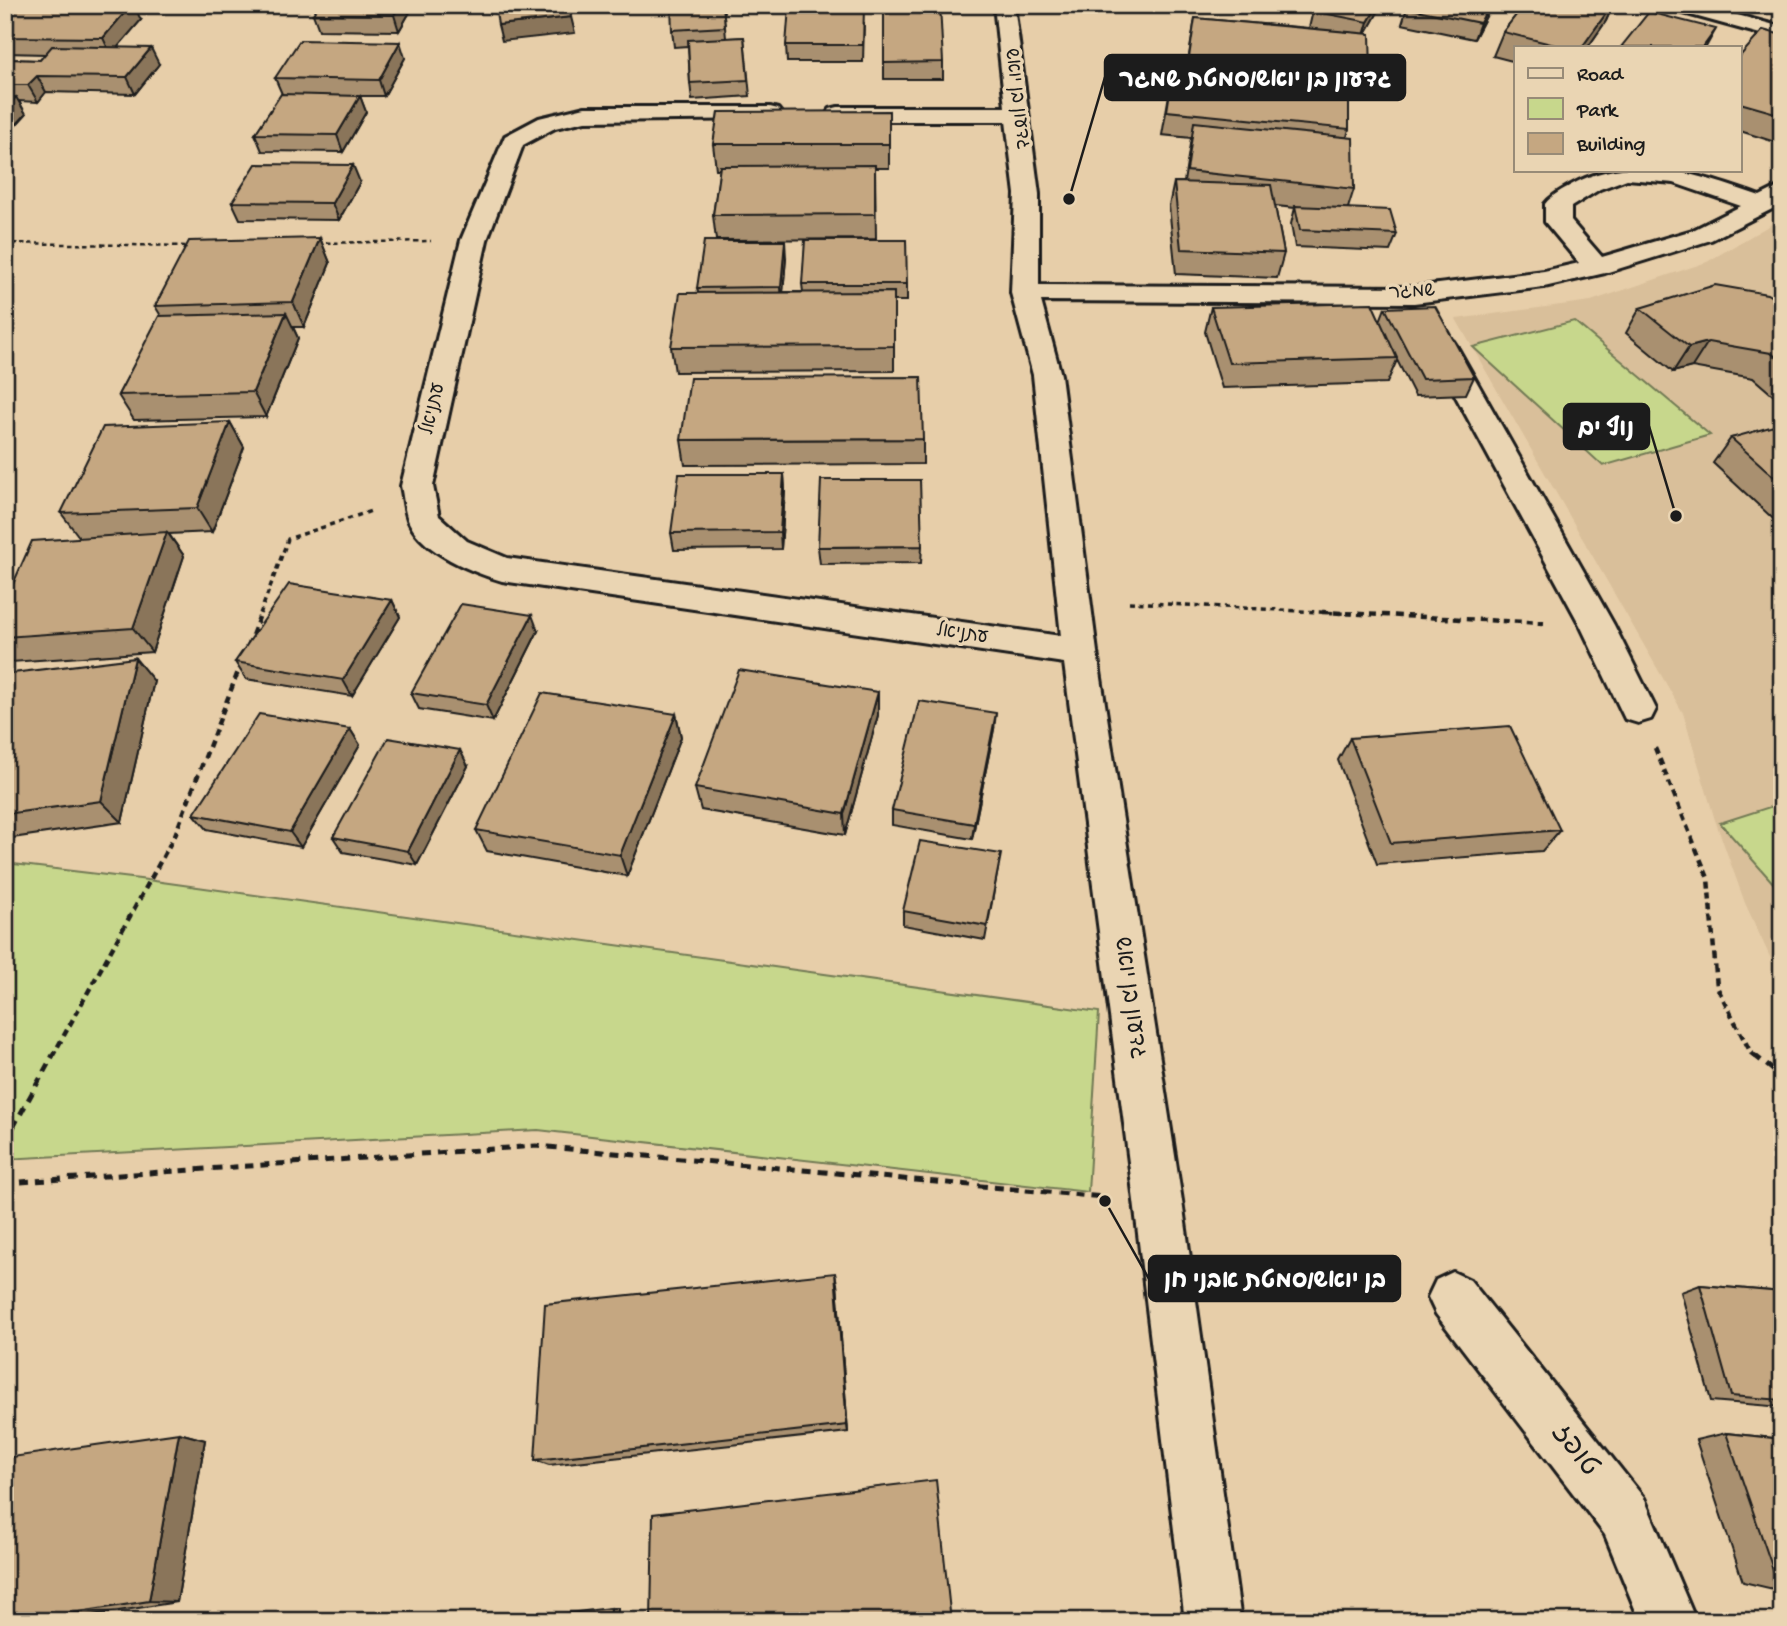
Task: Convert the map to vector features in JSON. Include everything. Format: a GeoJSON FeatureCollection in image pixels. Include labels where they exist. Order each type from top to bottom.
{"type":"FeatureCollection","features":[{"type":"Feature","properties":{"kind":"street","name":"גדעון בן יואש"},"geometry":{"type":"LineString","coordinates":[[1004,5],[1027,194],[1025,293],[1046,375],[1080,652],[1158,1201],[1213,1621]]}},
{"type":"Feature","properties":{"kind":"street"},"geometry":{"type":"LineString","coordinates":[[1676,5],[1782,34]]}},
{"type":"Feature","properties":{"kind":"street","name":"עתניאל"},"geometry":{"type":"LineString","coordinates":[[1019,114],[585,114],[547,123],[513,141],[474,240],[417,486],[418,495],[424,521],[455,549],[502,569],[1080,652]]}},
{"type":"Feature","properties":{"kind":"street"},"geometry":{"type":"LineString","coordinates":[[1596,267],[1558,222],[1558,204],[1580,189],[1625,172],[1659,172],[1772,199]]}},
{"type":"Feature","properties":{"kind":"street","name":"גדעון בן יואש"},"geometry":{"type":"LineString","coordinates":[[1027,194],[1056,293],[1046,375]]}},
{"type":"Feature","properties":{"kind":"street","name":"שמגר"},"geometry":{"type":"LineString","coordinates":[[1025,293],[1414,295],[1544,279],[1596,267],[1702,235],[1772,199]]}},
{"type":"Feature","properties":{"kind":"street"},"geometry":{"type":"LineString","coordinates":[[1414,295],[1597,625],[1639,709]]}},
{"type":"Feature","properties":{"kind":"street","name":"טופז"},"geometry":{"type":"LineString","coordinates":[[1453,1297],[1625,1517],[1668,1621]]}},
{"type":"Feature","properties":{"kind":"path"},"geometry":{"type":"LineString","coordinates":[[307,243],[474,240]]}},
{"type":"Feature","properties":{"kind":"path"},"geometry":{"type":"LineString","coordinates":[[5,243],[196,246]]}},
{"type":"Feature","properties":{"kind":"path"},"geometry":{"type":"LineString","coordinates":[[5,1143],[175,835],[288,540],[418,495]]}},
{"type":"Feature","properties":{"kind":"path"},"geometry":{"type":"LineString","coordinates":[[1129,602],[1597,625]]}},
{"type":"Feature","properties":{"kind":"path"},"geometry":{"type":"LineString","coordinates":[[1639,709],[1709,878],[1717,987],[1751,1053],[1782,1077]]}},
{"type":"Feature","properties":{"kind":"path"},"geometry":{"type":"LineString","coordinates":[[5,1183],[536,1146],[1106,1197]]}},
{"type":"Feature","properties":{"kind":"shaded area"},"geometry":{"type":"Polygon","coordinates":[[[1782,218],[1782,983],[1745,903],[1715,820],[1683,713],[1456,319],[1591,301],[1707,262],[1782,218]]]}},
{"type":"Feature","properties":{"kind":"green space"},"geometry":{"type":"Polygon","coordinates":[[[1574,321],[1710,435],[1603,466],[1473,347],[1574,321]]]}},
{"type":"Feature","properties":{"kind":"green space"},"geometry":{"type":"Polygon","coordinates":[[[1782,803],[1782,893],[1720,823],[1782,803]]]}},
{"type":"Feature","properties":{"kind":"green space"},"geometry":{"type":"Polygon","coordinates":[[[5,863],[140,879],[1099,1012],[1088,1192],[538,1130],[5,1159],[5,863]]]}},
{"type":"Feature","properties":{"kind":"building"},"geometry":{"type":"Polygon","coordinates":[[[13,5],[131,5],[103,38],[5,37],[5,13],[13,5]]]}},
{"type":"Feature","properties":{"kind":"building"},"geometry":{"type":"Polygon","coordinates":[[[319,5],[400,5],[394,15],[313,14],[319,5]]]}},
{"type":"Feature","properties":{"kind":"building"},"geometry":{"type":"Polygon","coordinates":[[[495,5],[569,5],[571,17],[498,25],[495,5]]]}},
{"type":"Feature","properties":{"kind":"building"},"geometry":{"type":"Polygon","coordinates":[[[671,5],[723,5],[725,27],[672,30],[671,5]]]}},
{"type":"Feature","properties":{"kind":"building"},"geometry":{"type":"Polygon","coordinates":[[[884,5],[940,5],[943,62],[884,63],[884,5]]]}},
{"type":"Feature","properties":{"kind":"building"},"geometry":{"type":"Polygon","coordinates":[[[1317,5],[1378,5],[1368,22],[1313,11],[1317,5]]]}},
{"type":"Feature","properties":{"kind":"building"},"geometry":{"type":"Polygon","coordinates":[[[1409,5],[1489,5],[1480,23],[1407,8],[1409,5]]]}},
{"type":"Feature","properties":{"kind":"building"},"geometry":{"type":"Polygon","coordinates":[[[1524,5],[1612,5],[1583,46],[1559,46],[1503,32],[1524,5]]]}},
{"type":"Feature","properties":{"kind":"building"},"geometry":{"type":"Polygon","coordinates":[[[789,7],[864,7],[863,45],[786,45],[789,7]]]}},
{"type":"Feature","properties":{"kind":"building"},"geometry":{"type":"Polygon","coordinates":[[[1649,12],[1716,29],[1704,46],[1622,46],[1649,12]]]}},
{"type":"Feature","properties":{"kind":"building"},"geometry":{"type":"Polygon","coordinates":[[[1195,18],[1370,34],[1371,74],[1189,57],[1195,18]]]}},
{"type":"Feature","properties":{"kind":"building"},"geometry":{"type":"Polygon","coordinates":[[[1763,30],[1782,35],[1782,115],[1742,104],[1742,54],[1763,30]]]}},
{"type":"Feature","properties":{"kind":"building"},"geometry":{"type":"Polygon","coordinates":[[[744,37],[748,80],[690,83],[688,40],[744,37]]]}},
{"type":"Feature","properties":{"kind":"building"},"geometry":{"type":"Polygon","coordinates":[[[300,40],[400,42],[379,80],[275,78],[300,40]]]}},
{"type":"Feature","properties":{"kind":"building"},"geometry":{"type":"Polygon","coordinates":[[[52,46],[151,48],[127,77],[37,76],[28,85],[5,85],[5,59],[40,60],[52,46]]]}},
{"type":"Feature","properties":{"kind":"building"},"geometry":{"type":"Polygon","coordinates":[[[1173,72],[1349,89],[1349,129],[1167,111],[1173,72]]]}},
{"type":"Feature","properties":{"kind":"building"},"geometry":{"type":"Polygon","coordinates":[[[281,94],[360,96],[337,135],[255,134],[281,94]]]}},
{"type":"Feature","properties":{"kind":"building"},"geometry":{"type":"Polygon","coordinates":[[[5,97],[16,97],[5,109],[5,97]]]}},
{"type":"Feature","properties":{"kind":"building"},"geometry":{"type":"Polygon","coordinates":[[[889,111],[889,144],[713,144],[718,112],[889,111]]]}},
{"type":"Feature","properties":{"kind":"building"},"geometry":{"type":"Polygon","coordinates":[[[1194,122],[1353,138],[1354,189],[1187,171],[1194,122]]]}},
{"type":"Feature","properties":{"kind":"building"},"geometry":{"type":"Polygon","coordinates":[[[256,164],[353,165],[332,203],[232,202],[256,164]]]}},
{"type":"Feature","properties":{"kind":"building"},"geometry":{"type":"Polygon","coordinates":[[[875,165],[875,214],[713,215],[720,166],[875,165]]]}},
{"type":"Feature","properties":{"kind":"building"},"geometry":{"type":"Polygon","coordinates":[[[1174,182],[1271,185],[1284,253],[1181,249],[1174,182]]]}},
{"type":"Feature","properties":{"kind":"building"},"geometry":{"type":"Polygon","coordinates":[[[1295,206],[1390,210],[1397,234],[1300,230],[1295,206]]]}},
{"type":"Feature","properties":{"kind":"building"},"geometry":{"type":"Polygon","coordinates":[[[320,238],[293,302],[155,306],[189,241],[320,238]]]}},
{"type":"Feature","properties":{"kind":"building"},"geometry":{"type":"Polygon","coordinates":[[[805,240],[906,240],[907,284],[802,284],[805,240]]]}},
{"type":"Feature","properties":{"kind":"building"},"geometry":{"type":"Polygon","coordinates":[[[704,241],[785,241],[781,287],[697,288],[704,241]]]}},
{"type":"Feature","properties":{"kind":"building"},"geometry":{"type":"Polygon","coordinates":[[[1715,285],[1767,294],[1782,301],[1782,362],[1771,353],[1708,342],[1689,347],[1640,308],[1715,285]]]}},
{"type":"Feature","properties":{"kind":"building"},"geometry":{"type":"Polygon","coordinates":[[[894,292],[894,346],[671,347],[680,293],[894,292]]]}},
{"type":"Feature","properties":{"kind":"building"},"geometry":{"type":"Polygon","coordinates":[[[1372,303],[1397,358],[1229,363],[1211,307],[1372,303]]]}},
{"type":"Feature","properties":{"kind":"building"},"geometry":{"type":"Polygon","coordinates":[[[1435,306],[1474,377],[1422,379],[1385,308],[1435,306]]]}},
{"type":"Feature","properties":{"kind":"building"},"geometry":{"type":"Polygon","coordinates":[[[286,313],[253,392],[118,395],[159,316],[286,313]]]}},
{"type":"Feature","properties":{"kind":"building"},"geometry":{"type":"Polygon","coordinates":[[[921,377],[923,439],[681,440],[690,378],[921,377]]]}},
{"type":"Feature","properties":{"kind":"building"},"geometry":{"type":"Polygon","coordinates":[[[230,422],[197,508],[61,513],[103,427],[230,422]]]}},
{"type":"Feature","properties":{"kind":"building"},"geometry":{"type":"Polygon","coordinates":[[[1777,425],[1782,429],[1782,484],[1731,438],[1777,425]]]}},
{"type":"Feature","properties":{"kind":"building"},"geometry":{"type":"Polygon","coordinates":[[[679,474],[784,474],[780,532],[671,533],[679,474]]]}},
{"type":"Feature","properties":{"kind":"building"},"geometry":{"type":"Polygon","coordinates":[[[821,480],[920,480],[922,546],[818,547],[821,480]]]}},
{"type":"Feature","properties":{"kind":"building"},"geometry":{"type":"Polygon","coordinates":[[[167,532],[133,628],[5,637],[5,602],[32,541],[167,532]]]}},
{"type":"Feature","properties":{"kind":"building"},"geometry":{"type":"Polygon","coordinates":[[[289,584],[392,600],[343,680],[235,662],[289,584]]]}},
{"type":"Feature","properties":{"kind":"building"},"geometry":{"type":"Polygon","coordinates":[[[461,604],[532,615],[486,705],[411,693],[461,604]]]}},
{"type":"Feature","properties":{"kind":"building"},"geometry":{"type":"Polygon","coordinates":[[[135,658],[101,801],[5,814],[5,674],[135,658]]]}},
{"type":"Feature","properties":{"kind":"building"},"geometry":{"type":"Polygon","coordinates":[[[739,670],[878,692],[844,814],[695,788],[739,670]]]}},
{"type":"Feature","properties":{"kind":"building"},"geometry":{"type":"Polygon","coordinates":[[[542,693],[676,714],[620,855],[476,830],[542,693]]]}},
{"type":"Feature","properties":{"kind":"building"},"geometry":{"type":"Polygon","coordinates":[[[919,701],[996,713],[974,824],[892,810],[919,701]]]}},
{"type":"Feature","properties":{"kind":"building"},"geometry":{"type":"Polygon","coordinates":[[[259,714],[350,729],[290,832],[194,814],[259,714]]]}},
{"type":"Feature","properties":{"kind":"building"},"geometry":{"type":"Polygon","coordinates":[[[1510,726],[1560,830],[1391,843],[1350,738],[1510,726]]]}},
{"type":"Feature","properties":{"kind":"building"},"geometry":{"type":"Polygon","coordinates":[[[388,738],[460,750],[408,851],[333,837],[388,738]]]}},
{"type":"Feature","properties":{"kind":"building"},"geometry":{"type":"Polygon","coordinates":[[[920,841],[1001,854],[987,926],[903,911],[920,841]]]}},
{"type":"Feature","properties":{"kind":"building"},"geometry":{"type":"Polygon","coordinates":[[[835,1273],[847,1425],[535,1460],[545,1304],[835,1273]]]}},
{"type":"Feature","properties":{"kind":"building"},"geometry":{"type":"Polygon","coordinates":[[[1700,1285],[1782,1292],[1782,1400],[1731,1396],[1700,1285]]]}},
{"type":"Feature","properties":{"kind":"building"},"geometry":{"type":"Polygon","coordinates":[[[179,1433],[149,1601],[22,1621],[5,1621],[5,1458],[179,1433]]]}},
{"type":"Feature","properties":{"kind":"building"},"geometry":{"type":"Polygon","coordinates":[[[1726,1433],[1782,1439],[1782,1582],[1777,1581],[1726,1433]]]}},
{"type":"Feature","properties":{"kind":"building"},"geometry":{"type":"Polygon","coordinates":[[[936,1480],[951,1621],[651,1621],[653,1514],[936,1480]]]}},
{"type":"Feature","properties":{"kind":"building"},"geometry":{"type":"Polygon","coordinates":[[[611,1608],[610,1621],[502,1621],[611,1608]]]}},
{"type":"Feature","properties":{"kind":"place","name":"גדעון בן יואש/סמטת שמגר"},"geometry":{"type":"Point","coordinates":[1069,199]}},
{"type":"Feature","properties":{"kind":"place","name":"נוף ים"},"geometry":{"type":"Point","coordinates":[1676,516]}},
{"type":"Feature","properties":{"kind":"place","name":"בן יואש/סמטת אבני חן"},"geometry":{"type":"Point","coordinates":[1105,1201]}}]}
